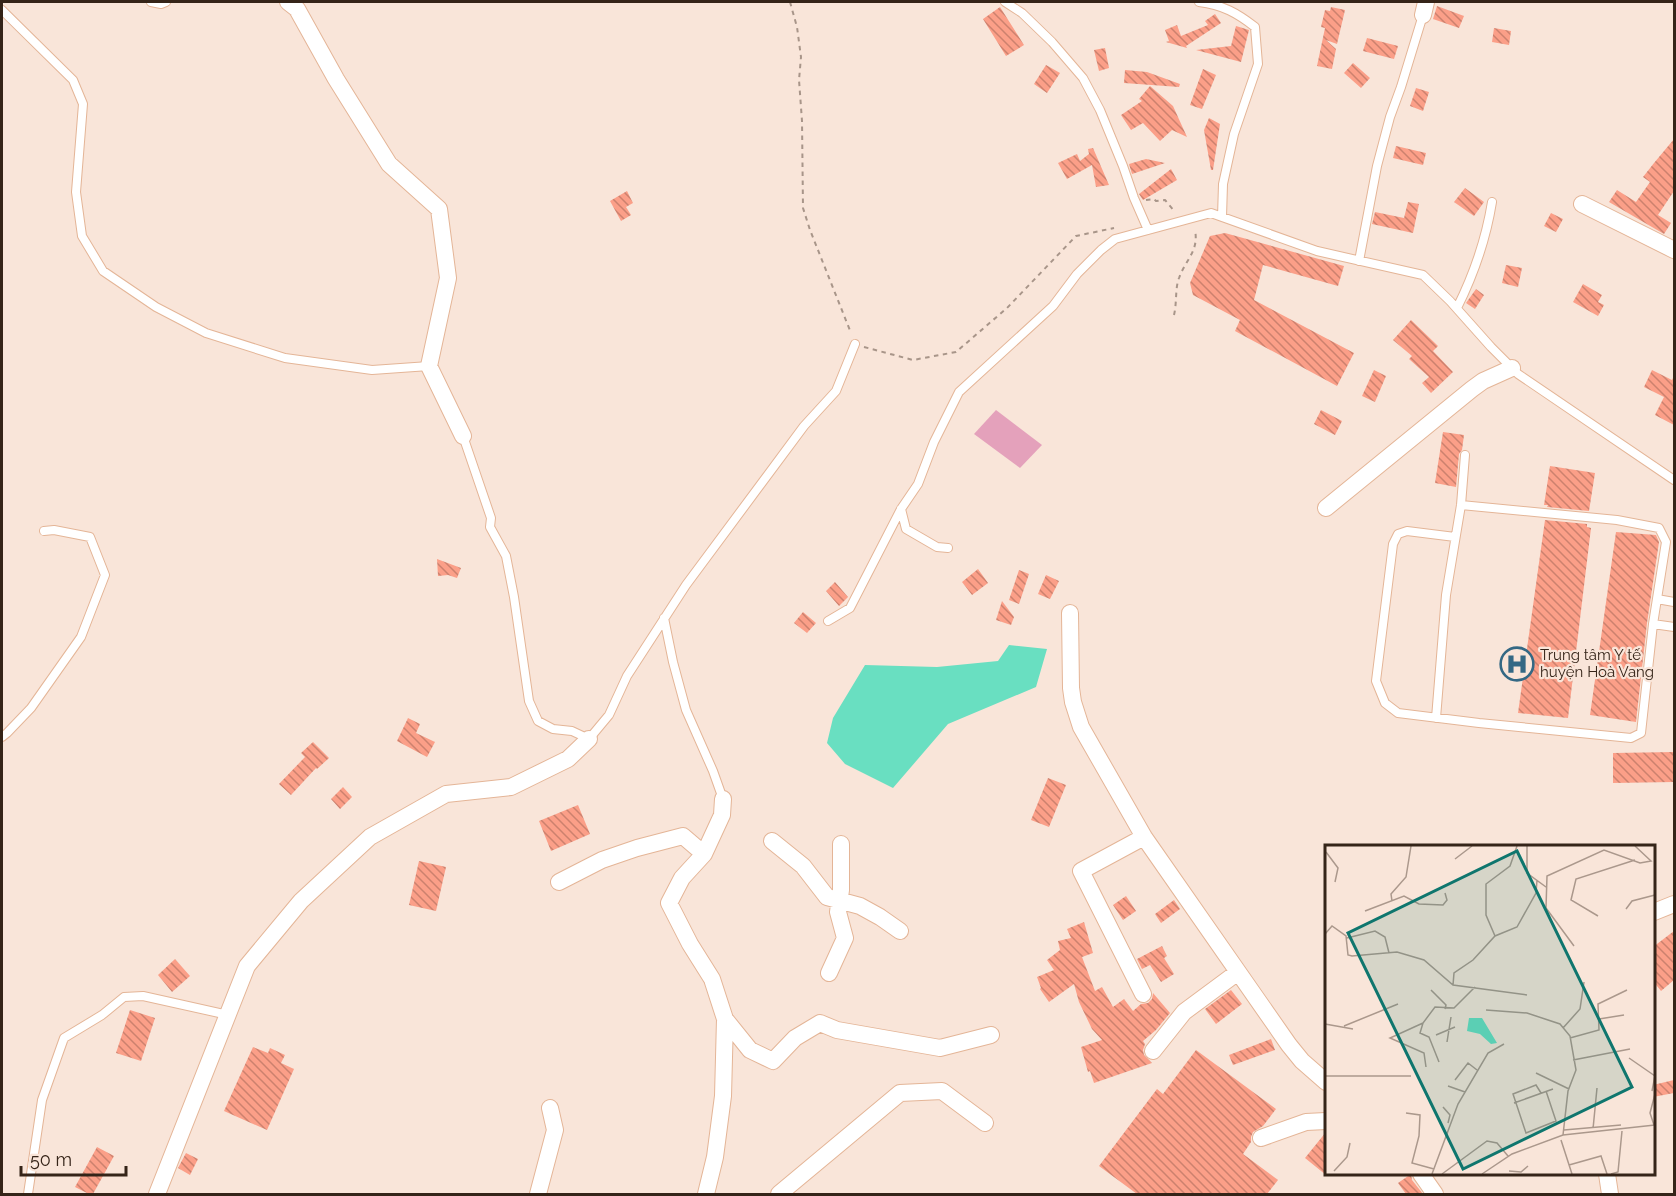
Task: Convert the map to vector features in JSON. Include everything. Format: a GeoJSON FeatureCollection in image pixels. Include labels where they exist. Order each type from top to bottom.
{"type":"FeatureCollection","features":[{"type":"Feature","properties":{"kind":"street"},"geometry":{"type":"LineString","coordinates":[[288,2],[297,9],[336,79],[389,164],[439,209],[448,279],[429,366],[463,436]]}},
{"type":"Feature","properties":{"kind":"street"},"geometry":{"type":"LineString","coordinates":[[1582,204],[1674,250]]}},
{"type":"Feature","properties":{"kind":"street"},"geometry":{"type":"LineString","coordinates":[[1326,508],[1472,389],[1483,381],[1512,368]]}},
{"type":"Feature","properties":{"kind":"street"},"geometry":{"type":"LineString","coordinates":[[1070,613],[1071,688],[1077,716],[1113,786],[1144,837],[1238,972],[1302,1061],[1325,1081]]}},
{"type":"Feature","properties":{"kind":"street"},"geometry":{"type":"LineString","coordinates":[[157,1194],[247,966],[301,901],[370,837],[446,794],[511,786],[568,759],[589,739]]}},
{"type":"Feature","properties":{"kind":"street"},"geometry":{"type":"LineString","coordinates":[[706,1194],[715,1156],[723,1096],[725,1019],[712,979],[690,944],[669,903],[682,878],[704,854],[722,814],[723,799]]}},
{"type":"Feature","properties":{"kind":"street"},"geometry":{"type":"LineString","coordinates":[[559,882],[602,860],[683,836],[704,854]]}},
{"type":"Feature","properties":{"kind":"street"},"geometry":{"type":"LineString","coordinates":[[1143,993],[1081,871],[1144,837]]}},
{"type":"Feature","properties":{"kind":"street"},"geometry":{"type":"LineString","coordinates":[[772,841],[803,866],[827,897],[860,906],[880,916],[900,931]]}},
{"type":"Feature","properties":{"kind":"street"},"geometry":{"type":"LineString","coordinates":[[829,973],[845,938],[838,912],[841,844]]}},
{"type":"Feature","properties":{"kind":"street"},"geometry":{"type":"LineString","coordinates":[[1655,911],[1674,904]]}},
{"type":"Feature","properties":{"kind":"street"},"geometry":{"type":"LineString","coordinates":[[1153,1051],[1184,1012],[1238,972]]}},
{"type":"Feature","properties":{"kind":"street"},"geometry":{"type":"LineString","coordinates":[[725,1019],[750,1050],[773,1061],[795,1038],[820,1023],[837,1030],[940,1048],[991,1035]]}},
{"type":"Feature","properties":{"kind":"street"},"geometry":{"type":"LineString","coordinates":[[779,1194],[900,1093],[942,1091],[985,1123]]}},
{"type":"Feature","properties":{"kind":"street"},"geometry":{"type":"LineString","coordinates":[[538,1194],[555,1130],[550,1108]]}},
{"type":"Feature","properties":{"kind":"street"},"geometry":{"type":"LineString","coordinates":[[1261,1138],[1306,1122],[1325,1121]]}},
{"type":"Feature","properties":{"kind":"street"},"geometry":{"type":"LineString","coordinates":[[1422,1175],[1435,1194]]}},
{"type":"Feature","properties":{"kind":"street"},"geometry":{"type":"LineString","coordinates":[[1606,1175],[1610,1194]]}},
{"type":"Feature","properties":{"kind":"lane"},"geometry":{"type":"LineString","coordinates":[[151,2],[161,4],[166,2]]}},
{"type":"Feature","properties":{"kind":"lane"},"geometry":{"type":"LineString","coordinates":[[1005,2],[1037,27],[1083,78],[1100,110],[1148,230]]}},
{"type":"Feature","properties":{"kind":"lane"},"geometry":{"type":"LineString","coordinates":[[1199,2],[1236,12],[1255,27],[1258,64],[1234,134],[1223,184],[1222,217]]}},
{"type":"Feature","properties":{"kind":"lane"},"geometry":{"type":"LineString","coordinates":[[1359,261],[1377,166],[1424,8]]}},
{"type":"Feature","properties":{"kind":"lane"},"geometry":{"type":"LineString","coordinates":[[2,10],[73,80],[83,104],[76,192],[82,236],[103,271],[156,307],[206,333],[285,358],[372,370],[429,366]]}},
{"type":"Feature","properties":{"kind":"lane"},"geometry":{"type":"LineString","coordinates":[[1456,308],[1467,288],[1486,236],[1492,202]]}},
{"type":"Feature","properties":{"kind":"lane"},"geometry":{"type":"LineString","coordinates":[[828,621],[850,608],[901,509],[918,484],[934,442],[959,392],[1053,306],[1077,274],[1115,239],[1211,213],[1317,251],[1423,275],[1512,368],[1674,480]]}},
{"type":"Feature","properties":{"kind":"lane"},"geometry":{"type":"LineString","coordinates":[[463,436],[491,518],[490,527],[506,556],[529,701],[538,720],[553,729],[572,731],[589,739],[609,715],[627,676],[686,585],[804,426],[836,391],[855,344]]}},
{"type":"Feature","properties":{"kind":"lane"},"geometry":{"type":"LineString","coordinates":[[1436,718],[1446,595],[1461,505],[1466,455]]}},
{"type":"Feature","properties":{"kind":"lane"},"geometry":{"type":"LineString","coordinates":[[1455,537],[1407,531],[1398,534],[1393,544],[1376,681],[1385,703],[1398,713],[1436,718],[1631,738],[1641,733],[1653,624],[1666,542],[1659,528],[1617,520],[1461,505]]}},
{"type":"Feature","properties":{"kind":"lane"},"geometry":{"type":"LineString","coordinates":[[901,509],[906,529],[937,547],[948,548]]}},
{"type":"Feature","properties":{"kind":"lane"},"geometry":{"type":"LineString","coordinates":[[2,737],[31,708],[81,637],[105,575],[90,537],[54,530],[44,531]]}},
{"type":"Feature","properties":{"kind":"lane"},"geometry":{"type":"LineString","coordinates":[[1657,599],[1674,602]]}},
{"type":"Feature","properties":{"kind":"lane"},"geometry":{"type":"LineString","coordinates":[[664,618],[686,710],[723,799]]}},
{"type":"Feature","properties":{"kind":"lane"},"geometry":{"type":"LineString","coordinates":[[1653,624],[1674,627]]}},
{"type":"Feature","properties":{"kind":"lane"},"geometry":{"type":"LineString","coordinates":[[28,1194],[42,1100],[64,1038],[102,1015],[124,997],[143,996],[228,1015]]}},
{"type":"Feature","properties":{"kind":"path"},"geometry":{"type":"LineString","coordinates":[[790,2],[797,27],[801,57],[799,80],[803,208],[855,344],[913,360],[956,352],[1007,308],[1076,236],[1110,227],[1137,233]]}},
{"type":"Feature","properties":{"kind":"path"},"geometry":{"type":"LineString","coordinates":[[1136,202],[1166,200],[1174,211],[1195,230],[1197,242],[1178,280],[1174,315]]}},
{"type":"Feature","properties":{"kind":"shaded area"},"geometry":{"type":"Polygon","coordinates":[[[996,410],[1042,445],[1020,468],[974,434],[996,410]]]}},
{"type":"Feature","properties":{"kind":"shaded area"},"geometry":{"type":"Polygon","coordinates":[[[1009,645],[1047,649],[1036,687],[948,724],[893,788],[845,764],[827,743],[833,718],[865,665],[937,667],[998,661],[1009,645]]]}},
{"type":"Feature","properties":{"kind":"building"},"geometry":{"type":"Polygon","coordinates":[[[1437,6],[1464,16],[1459,28],[1433,19],[1437,6]]]}},
{"type":"Feature","properties":{"kind":"building"},"geometry":{"type":"Polygon","coordinates":[[[1000,7],[1024,45],[1006,56],[983,19],[1000,7]]]}},
{"type":"Feature","properties":{"kind":"building"},"geometry":{"type":"Polygon","coordinates":[[[1331,7],[1345,10],[1337,44],[1326,40],[1336,49],[1332,69],[1317,66],[1325,28],[1321,27],[1325,10],[1330,11],[1331,7]]]}},
{"type":"Feature","properties":{"kind":"building"},"geometry":{"type":"Polygon","coordinates":[[[1215,14],[1221,23],[1186,46],[1187,48],[1166,42],[1169,41],[1165,30],[1177,25],[1181,36],[1208,25],[1205,21],[1215,14]]]}},
{"type":"Feature","properties":{"kind":"building"},"geometry":{"type":"Polygon","coordinates":[[[1236,26],[1249,30],[1241,62],[1196,50],[1231,46],[1236,26]]]}},
{"type":"Feature","properties":{"kind":"building"},"geometry":{"type":"Polygon","coordinates":[[[1494,28],[1511,31],[1509,45],[1492,42],[1494,28]]]}},
{"type":"Feature","properties":{"kind":"building"},"geometry":{"type":"Polygon","coordinates":[[[1367,38],[1398,46],[1394,59],[1363,51],[1367,38]]]}},
{"type":"Feature","properties":{"kind":"building"},"geometry":{"type":"Polygon","coordinates":[[[1105,48],[1109,68],[1099,71],[1094,50],[1105,48]]]}},
{"type":"Feature","properties":{"kind":"building"},"geometry":{"type":"Polygon","coordinates":[[[1353,63],[1370,78],[1361,88],[1344,73],[1353,63]]]}},
{"type":"Feature","properties":{"kind":"building"},"geometry":{"type":"Polygon","coordinates":[[[1046,65],[1060,73],[1047,93],[1034,84],[1046,65]]]}},
{"type":"Feature","properties":{"kind":"building"},"geometry":{"type":"Polygon","coordinates":[[[1203,69],[1216,75],[1202,109],[1190,105],[1203,69]]]}},
{"type":"Feature","properties":{"kind":"building"},"geometry":{"type":"Polygon","coordinates":[[[1125,70],[1147,72],[1180,84],[1179,87],[1124,83],[1125,70]]]}},
{"type":"Feature","properties":{"kind":"building"},"geometry":{"type":"Polygon","coordinates":[[[1150,86],[1173,106],[1187,137],[1172,130],[1160,141],[1143,123],[1131,130],[1121,115],[1142,101],[1139,99],[1150,86]]]}},
{"type":"Feature","properties":{"kind":"building"},"geometry":{"type":"Polygon","coordinates":[[[1416,88],[1429,92],[1423,111],[1410,106],[1416,88]]]}},
{"type":"Feature","properties":{"kind":"building"},"geometry":{"type":"Polygon","coordinates":[[[1209,118],[1220,124],[1213,170],[1211,170],[1204,130],[1209,118]]]}},
{"type":"Feature","properties":{"kind":"building"},"geometry":{"type":"Polygon","coordinates":[[[1674,139],[1674,191],[1658,215],[1671,223],[1664,234],[1609,202],[1617,190],[1636,202],[1650,182],[1643,177],[1674,139]]]}},
{"type":"Feature","properties":{"kind":"building"},"geometry":{"type":"Polygon","coordinates":[[[1396,146],[1426,153],[1423,165],[1393,158],[1396,146]]]}},
{"type":"Feature","properties":{"kind":"building"},"geometry":{"type":"Polygon","coordinates":[[[1093,148],[1109,185],[1096,187],[1092,165],[1067,179],[1058,163],[1077,154],[1080,161],[1089,154],[1088,149],[1093,148]]]}},
{"type":"Feature","properties":{"kind":"building"},"geometry":{"type":"Polygon","coordinates":[[[1146,159],[1165,163],[1132,174],[1129,164],[1146,159]]]}},
{"type":"Feature","properties":{"kind":"building"},"geometry":{"type":"Polygon","coordinates":[[[1171,169],[1177,180],[1143,200],[1139,194],[1171,169]]]}},
{"type":"Feature","properties":{"kind":"building"},"geometry":{"type":"Polygon","coordinates":[[[1465,188],[1484,202],[1474,216],[1454,202],[1465,188]]]}},
{"type":"Feature","properties":{"kind":"building"},"geometry":{"type":"Polygon","coordinates":[[[627,191],[633,203],[626,207],[631,215],[621,221],[610,201],[627,191]]]}},
{"type":"Feature","properties":{"kind":"building"},"geometry":{"type":"Polygon","coordinates":[[[1408,202],[1419,204],[1413,233],[1372,224],[1375,212],[1404,218],[1408,202]]]}},
{"type":"Feature","properties":{"kind":"building"},"geometry":{"type":"Polygon","coordinates":[[[1551,213],[1563,219],[1556,232],[1544,226],[1551,213]]]}},
{"type":"Feature","properties":{"kind":"building"},"geometry":{"type":"Polygon","coordinates":[[[1225,233],[1344,266],[1338,286],[1263,265],[1254,300],[1354,353],[1337,386],[1235,331],[1240,320],[1193,295],[1190,283],[1210,236],[1225,233]]]}},
{"type":"Feature","properties":{"kind":"building"},"geometry":{"type":"Polygon","coordinates":[[[1506,265],[1522,268],[1518,287],[1502,283],[1506,265]]]}},
{"type":"Feature","properties":{"kind":"building"},"geometry":{"type":"Polygon","coordinates":[[[1583,284],[1602,295],[1598,302],[1604,305],[1598,316],[1573,302],[1583,284]]]}},
{"type":"Feature","properties":{"kind":"building"},"geometry":{"type":"Polygon","coordinates":[[[1476,289],[1484,295],[1475,309],[1466,303],[1476,289]]]}},
{"type":"Feature","properties":{"kind":"building"},"geometry":{"type":"Polygon","coordinates":[[[1411,320],[1438,346],[1433,351],[1453,372],[1431,393],[1422,383],[1429,377],[1409,359],[1412,356],[1393,340],[1411,320]]]}},
{"type":"Feature","properties":{"kind":"building"},"geometry":{"type":"Polygon","coordinates":[[[1374,370],[1386,376],[1375,402],[1362,396],[1374,370]]]}},
{"type":"Feature","properties":{"kind":"building"},"geometry":{"type":"Polygon","coordinates":[[[1652,370],[1672,380],[1674,376],[1674,425],[1655,415],[1664,397],[1644,387],[1652,370]]]}},
{"type":"Feature","properties":{"kind":"building"},"geometry":{"type":"Polygon","coordinates":[[[1321,410],[1342,421],[1335,435],[1314,424],[1321,410]]]}},
{"type":"Feature","properties":{"kind":"building"},"geometry":{"type":"Polygon","coordinates":[[[1443,432],[1464,435],[1462,450],[1459,454],[1456,487],[1435,483],[1443,432]]]}},
{"type":"Feature","properties":{"kind":"building"},"geometry":{"type":"Polygon","coordinates":[[[1550,466],[1595,473],[1589,511],[1544,505],[1550,466]]]}},
{"type":"Feature","properties":{"kind":"building"},"geometry":{"type":"Polygon","coordinates":[[[1545,520],[1587,524],[1587,527],[1591,528],[1568,718],[1518,713],[1545,520]]]}},
{"type":"Feature","properties":{"kind":"building"},"geometry":{"type":"Polygon","coordinates":[[[1616,532],[1656,535],[1659,542],[1636,722],[1590,715],[1616,532]]]}},
{"type":"Feature","properties":{"kind":"building"},"geometry":{"type":"Polygon","coordinates":[[[437,559],[461,568],[457,578],[448,575],[438,576],[437,559]]]}},
{"type":"Feature","properties":{"kind":"building"},"geometry":{"type":"Polygon","coordinates":[[[978,569],[988,583],[972,595],[962,582],[978,569]]]}},
{"type":"Feature","properties":{"kind":"building"},"geometry":{"type":"Polygon","coordinates":[[[1019,570],[1029,574],[1019,604],[1009,600],[1019,570]]]}},
{"type":"Feature","properties":{"kind":"building"},"geometry":{"type":"Polygon","coordinates":[[[1046,575],[1059,581],[1050,599],[1038,594],[1046,575]]]}},
{"type":"Feature","properties":{"kind":"building"},"geometry":{"type":"Polygon","coordinates":[[[835,582],[848,597],[839,606],[826,591],[835,582]]]}},
{"type":"Feature","properties":{"kind":"building"},"geometry":{"type":"Polygon","coordinates":[[[1002,601],[1014,617],[1011,625],[996,620],[1002,601]]]}},
{"type":"Feature","properties":{"kind":"building"},"geometry":{"type":"Polygon","coordinates":[[[803,612],[816,623],[807,633],[794,623],[803,612]]]}},
{"type":"Feature","properties":{"kind":"building"},"geometry":{"type":"Polygon","coordinates":[[[408,718],[420,724],[416,733],[435,742],[427,757],[397,741],[408,718]]]}},
{"type":"Feature","properties":{"kind":"building"},"geometry":{"type":"Polygon","coordinates":[[[313,742],[329,758],[316,768],[291,795],[279,784],[305,757],[301,753],[313,742]]]}},
{"type":"Feature","properties":{"kind":"building"},"geometry":{"type":"Polygon","coordinates":[[[1674,752],[1674,782],[1613,783],[1613,753],[1674,752]]]}},
{"type":"Feature","properties":{"kind":"building"},"geometry":{"type":"Polygon","coordinates":[[[1048,778],[1066,785],[1049,827],[1031,820],[1048,778]]]}},
{"type":"Feature","properties":{"kind":"building"},"geometry":{"type":"Polygon","coordinates":[[[343,787],[352,797],[340,809],[331,799],[343,787]]]}},
{"type":"Feature","properties":{"kind":"building"},"geometry":{"type":"Polygon","coordinates":[[[578,805],[590,834],[551,851],[539,821],[578,805]]]}},
{"type":"Feature","properties":{"kind":"building"},"geometry":{"type":"Polygon","coordinates":[[[419,861],[446,867],[436,911],[409,905],[419,861]]]}},
{"type":"Feature","properties":{"kind":"building"},"geometry":{"type":"Polygon","coordinates":[[[1126,896],[1136,911],[1123,920],[1113,905],[1126,896]]]}},
{"type":"Feature","properties":{"kind":"building"},"geometry":{"type":"Polygon","coordinates":[[[1174,900],[1180,909],[1161,923],[1155,914],[1174,900]]]}},
{"type":"Feature","properties":{"kind":"building"},"geometry":{"type":"Polygon","coordinates":[[[1084,922],[1093,953],[1082,957],[1095,991],[1102,987],[1113,1007],[1124,999],[1133,1011],[1141,1004],[1148,1003],[1153,993],[1170,1013],[1143,1041],[1144,1055],[1152,1063],[1094,1083],[1090,1071],[1088,1072],[1081,1047],[1102,1040],[1092,1029],[1079,1002],[1074,984],[1049,1002],[1040,989],[1037,977],[1054,970],[1047,960],[1060,950],[1058,941],[1071,938],[1067,929],[1084,922]]]}},
{"type":"Feature","properties":{"kind":"building"},"geometry":{"type":"Polygon","coordinates":[[[1674,931],[1674,980],[1661,991],[1655,984],[1655,945],[1674,931]]]}},
{"type":"Feature","properties":{"kind":"building"},"geometry":{"type":"Polygon","coordinates":[[[1162,946],[1167,956],[1164,958],[1174,974],[1161,982],[1150,965],[1142,969],[1137,959],[1162,946]]]}},
{"type":"Feature","properties":{"kind":"building"},"geometry":{"type":"Polygon","coordinates":[[[175,959],[190,976],[172,992],[158,975],[175,959]]]}},
{"type":"Feature","properties":{"kind":"building"},"geometry":{"type":"Polygon","coordinates":[[[1231,990],[1242,1004],[1216,1024],[1205,1009],[1231,990]]]}},
{"type":"Feature","properties":{"kind":"building"},"geometry":{"type":"Polygon","coordinates":[[[130,1010],[155,1018],[141,1061],[116,1053],[130,1010]]]}},
{"type":"Feature","properties":{"kind":"building"},"geometry":{"type":"Polygon","coordinates":[[[1271,1039],[1275,1050],[1233,1065],[1229,1055],[1271,1039]]]}},
{"type":"Feature","properties":{"kind":"building"},"geometry":{"type":"Polygon","coordinates":[[[253,1047],[268,1053],[270,1048],[285,1055],[281,1063],[294,1069],[267,1130],[224,1111],[253,1047]]]}},
{"type":"Feature","properties":{"kind":"building"},"geometry":{"type":"Polygon","coordinates":[[[1196,1050],[1276,1109],[1263,1126],[1253,1132],[1251,1142],[1243,1154],[1278,1180],[1267,1194],[1137,1194],[1099,1166],[1157,1089],[1163,1094],[1196,1050]]]}},
{"type":"Feature","properties":{"kind":"building"},"geometry":{"type":"Polygon","coordinates":[[[1674,1080],[1674,1093],[1655,1097],[1655,1085],[1674,1080]]]}},
{"type":"Feature","properties":{"kind":"building"},"geometry":{"type":"Polygon","coordinates":[[[1325,1133],[1325,1174],[1305,1158],[1325,1133]]]}},
{"type":"Feature","properties":{"kind":"building"},"geometry":{"type":"Polygon","coordinates":[[[97,1147],[114,1156],[93,1194],[89,1194],[75,1187],[97,1147]]]}},
{"type":"Feature","properties":{"kind":"building"},"geometry":{"type":"Polygon","coordinates":[[[186,1153],[198,1159],[190,1175],[178,1168],[186,1153]]]}},
{"type":"Feature","properties":{"kind":"building"},"geometry":{"type":"Polygon","coordinates":[[[1411,1175],[1412,1180],[1423,1194],[1406,1194],[1398,1183],[1411,1175]]]}},
{"type":"Feature","properties":{"kind":"place","name":"Trung tâm Y tế huyện Hoà Vang"},"geometry":{"type":"Point","coordinates":[1517,664]}}]}
